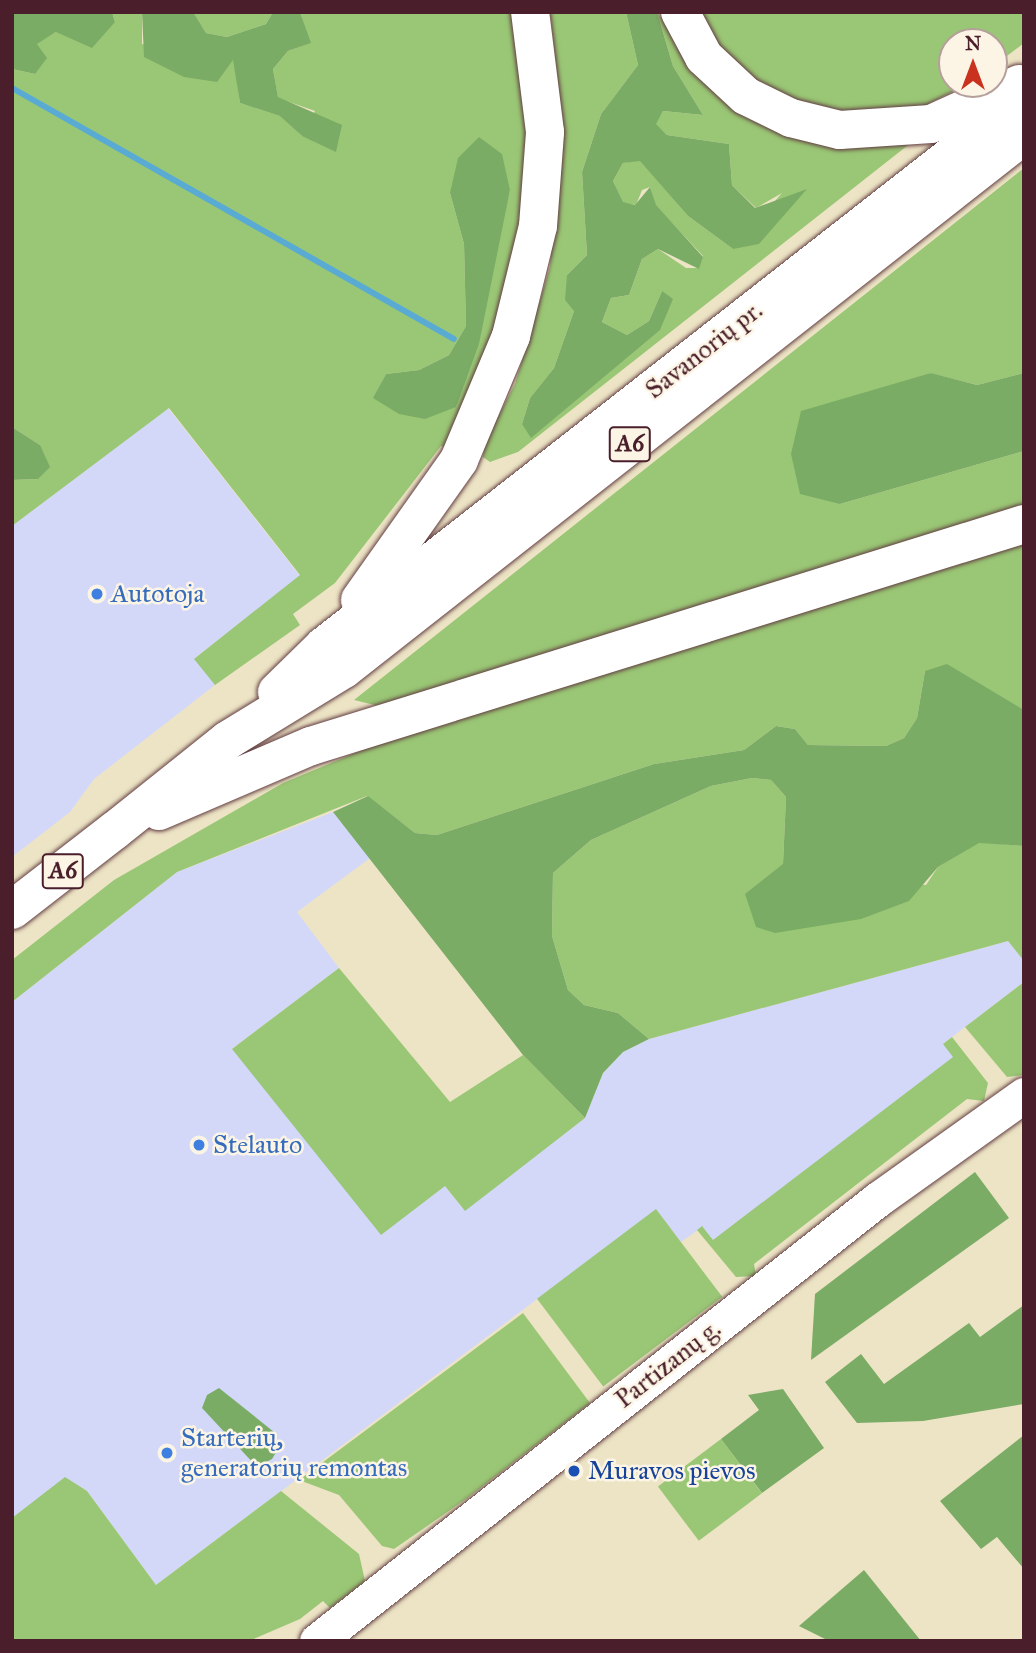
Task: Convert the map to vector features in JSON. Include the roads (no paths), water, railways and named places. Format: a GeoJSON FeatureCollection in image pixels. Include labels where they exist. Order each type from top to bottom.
{"type":"FeatureCollection","features":[{"type":"Feature","properties":{"kind":"main road"},"geometry":{"type":"LineString","coordinates":[[324,646],[439,494],[511,336],[538,226],[545,132],[530,12]]}},
{"type":"Feature","properties":{"kind":"main road"},"geometry":{"type":"LineString","coordinates":[[680,12],[704,57],[746,96],[790,118],[840,130],[931,124],[1024,81]]}},
{"type":"Feature","properties":{"kind":"main road","name":"Savanorių pr."},"geometry":{"type":"LineString","coordinates":[[12,911],[228,740],[324,646],[1024,99]]}},
{"type":"Feature","properties":{"kind":"main road","name":"Savanorių pr."},"geometry":{"type":"LineString","coordinates":[[228,740],[344,669],[1024,135]]}},
{"type":"Feature","properties":{"kind":"main road"},"geometry":{"type":"LineString","coordinates":[[114,831],[311,746],[1024,524]]}},
{"type":"Feature","properties":{"kind":"street","name":"Partizanų g."},"geometry":{"type":"LineString","coordinates":[[317,1641],[878,1199],[1024,1095]]}},
{"type":"Feature","properties":{"kind":"waterway"},"geometry":{"type":"LineString","coordinates":[[12,88],[454,339]]}},
{"type":"Feature","properties":{"kind":"place","name":"Autotoja"},"geometry":{"type":"Point","coordinates":[97,594]}},
{"type":"Feature","properties":{"kind":"place","name":"Stelauto"},"geometry":{"type":"Point","coordinates":[199,1145]}},
{"type":"Feature","properties":{"kind":"place","name":"Starterių, generatorių remontas"},"geometry":{"type":"Point","coordinates":[167,1453]}},
{"type":"Feature","properties":{"kind":"place","name":"Muravos pievos"},"geometry":{"type":"Point","coordinates":[574,1471]}}]}
